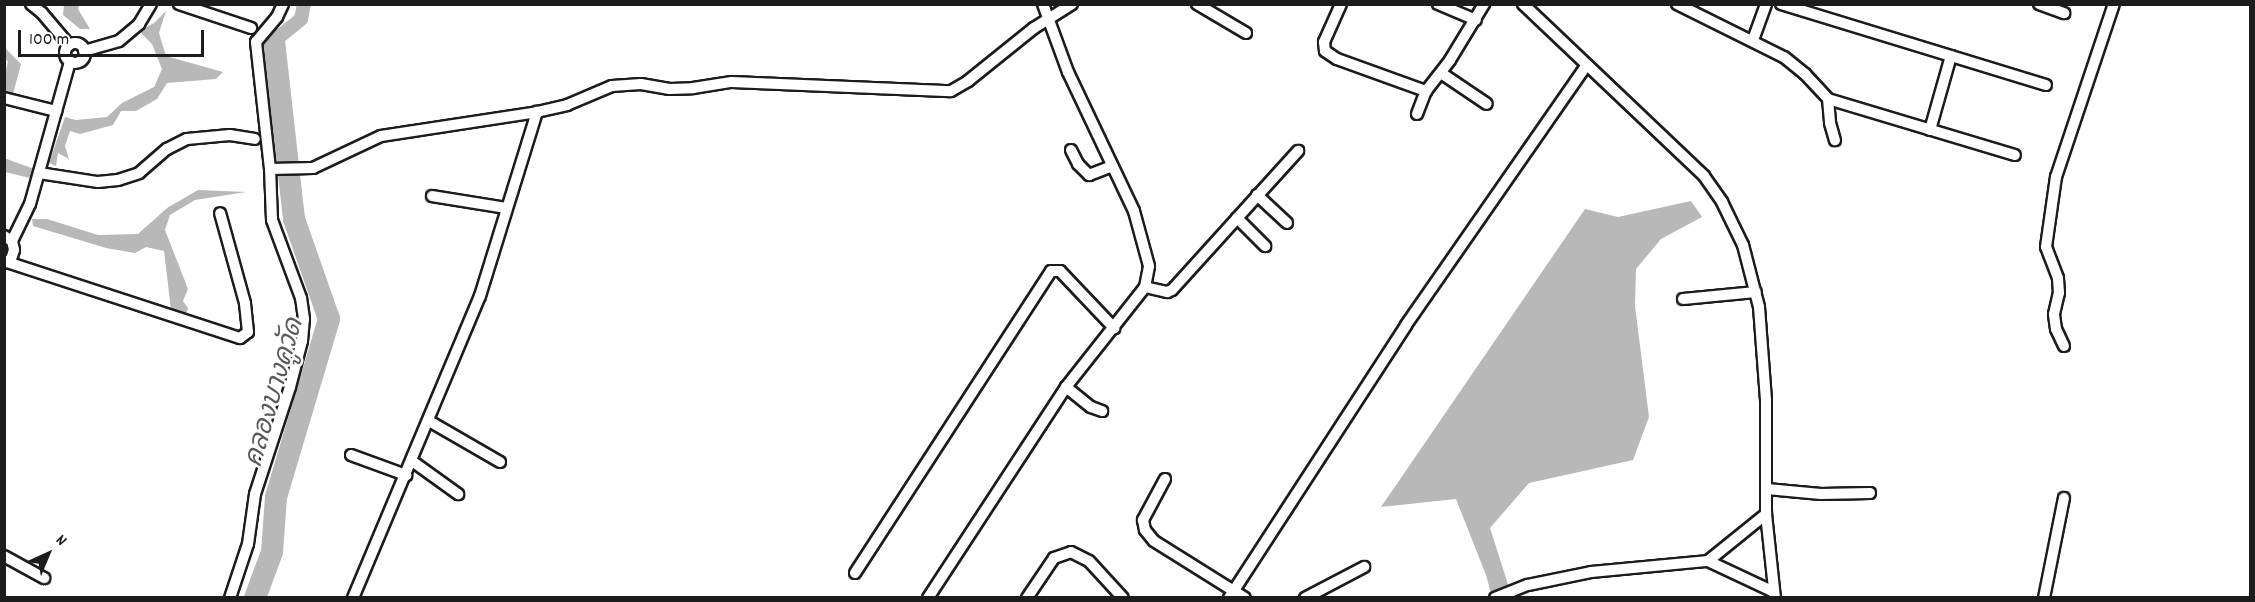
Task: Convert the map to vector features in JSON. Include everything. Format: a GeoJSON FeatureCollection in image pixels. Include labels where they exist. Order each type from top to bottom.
{"type":"FeatureCollection","features":[{"type":"Feature","properties":{"kind":"street"},"geometry":{"type":"LineString","coordinates":[[31,4],[42,13],[69,45]]}},
{"type":"Feature","properties":{"kind":"street"},"geometry":{"type":"LineString","coordinates":[[84,51],[110,45],[119,40],[139,24],[151,4]]}},
{"type":"Feature","properties":{"kind":"street"},"geometry":{"type":"LineString","coordinates":[[179,4],[251,28]]}},
{"type":"Feature","properties":{"kind":"street"},"geometry":{"type":"LineString","coordinates":[[230,597],[248,544],[255,494],[290,387],[302,341],[304,319],[301,298],[272,220],[274,169],[256,42],[278,17],[283,4]]}},
{"type":"Feature","properties":{"kind":"street"},"geometry":{"type":"LineString","coordinates":[[274,169],[313,168],[381,136],[537,112],[567,105],[612,87],[631,84],[670,89],[732,82],[951,91],[968,81],[1045,12],[1072,4]]}},
{"type":"Feature","properties":{"kind":"street"},"geometry":{"type":"LineString","coordinates":[[1197,4],[1246,33]]}},
{"type":"Feature","properties":{"kind":"street"},"geometry":{"type":"LineString","coordinates":[[1341,4],[1324,42],[1325,51],[1337,59],[1426,91]]}},
{"type":"Feature","properties":{"kind":"street"},"geometry":{"type":"LineString","coordinates":[[1438,4],[1476,20]]}},
{"type":"Feature","properties":{"kind":"street"},"geometry":{"type":"LineString","coordinates":[[1418,114],[1426,91],[1441,73],[1484,4]]}},
{"type":"Feature","properties":{"kind":"street"},"geometry":{"type":"LineString","coordinates":[[1523,4],[1704,176],[1722,202],[1743,244],[1759,307],[1766,400],[1766,514],[1774,595]]}},
{"type":"Feature","properties":{"kind":"street"},"geometry":{"type":"LineString","coordinates":[[1677,4],[1784,57],[1805,74],[1828,99],[2015,155]]}},
{"type":"Feature","properties":{"kind":"street"},"geometry":{"type":"LineString","coordinates":[[1753,40],[1766,4]]}},
{"type":"Feature","properties":{"kind":"street"},"geometry":{"type":"LineString","coordinates":[[1781,4],[2046,86]]}},
{"type":"Feature","properties":{"kind":"street"},"geometry":{"type":"LineString","coordinates":[[2038,4],[2064,13]]}},
{"type":"Feature","properties":{"kind":"street"},"geometry":{"type":"LineString","coordinates":[[2064,346],[2056,329],[2054,314],[2059,293],[2058,278],[2046,247],[2056,177],[2114,4]]}},
{"type":"Feature","properties":{"kind":"street"},"geometry":{"type":"LineString","coordinates":[[928,597],[1066,387],[1145,287],[1149,266],[1137,222],[1068,72],[1045,12]]}},
{"type":"Feature","properties":{"kind":"street"},"geometry":{"type":"LineString","coordinates":[[69,45],[79,44],[84,51]]}},
{"type":"Feature","properties":{"kind":"street"},"geometry":{"type":"LineString","coordinates":[[69,45],[65,55],[70,62]]}},
{"type":"Feature","properties":{"kind":"street"},"geometry":{"type":"LineString","coordinates":[[70,62],[79,62],[84,51]]}},
{"type":"Feature","properties":{"kind":"street"},"geometry":{"type":"LineString","coordinates":[[1930,130],[1951,56]]}},
{"type":"Feature","properties":{"kind":"street"},"geometry":{"type":"LineString","coordinates":[[70,62],[56,111],[47,175],[8,239],[14,255],[6,263],[240,338],[248,332],[245,303],[220,213]]}},
{"type":"Feature","properties":{"kind":"street"},"geometry":{"type":"LineString","coordinates":[[1232,594],[1406,325],[1586,66]]}},
{"type":"Feature","properties":{"kind":"street"},"geometry":{"type":"LineString","coordinates":[[1441,73],[1487,104]]}},
{"type":"Feature","properties":{"kind":"street"},"geometry":{"type":"LineString","coordinates":[[4,98],[56,111]]}},
{"type":"Feature","properties":{"kind":"street"},"geometry":{"type":"LineString","coordinates":[[1828,99],[1830,123],[1835,140]]}},
{"type":"Feature","properties":{"kind":"street"},"geometry":{"type":"LineString","coordinates":[[353,597],[480,296],[537,112]]}},
{"type":"Feature","properties":{"kind":"street"},"geometry":{"type":"LineString","coordinates":[[47,175],[98,182],[118,180],[139,173],[167,149],[187,139],[230,135],[255,139]]}},
{"type":"Feature","properties":{"kind":"street"},"geometry":{"type":"LineString","coordinates":[[1071,150],[1078,164],[1089,175],[1112,166]]}},
{"type":"Feature","properties":{"kind":"street"},"geometry":{"type":"LineString","coordinates":[[1145,287],[1167,292],[1172,290],[1298,150]]}},
{"type":"Feature","properties":{"kind":"street"},"geometry":{"type":"LineString","coordinates":[[432,195],[506,208]]}},
{"type":"Feature","properties":{"kind":"street"},"geometry":{"type":"LineString","coordinates":[[1257,195],[1287,223]]}},
{"type":"Feature","properties":{"kind":"street"},"geometry":{"type":"LineString","coordinates":[[1237,218],[1265,246]]}},
{"type":"Feature","properties":{"kind":"street"},"geometry":{"type":"LineString","coordinates":[[855,573],[1051,271],[1060,271],[1114,328]]}},
{"type":"Feature","properties":{"kind":"street"},"geometry":{"type":"LineString","coordinates":[[1683,299],[1756,292]]}},
{"type":"Feature","properties":{"kind":"street"},"geometry":{"type":"LineString","coordinates":[[1066,387],[1091,407],[1102,411]]}},
{"type":"Feature","properties":{"kind":"street"},"geometry":{"type":"LineString","coordinates":[[429,421],[500,462]]}},
{"type":"Feature","properties":{"kind":"street"},"geometry":{"type":"LineString","coordinates":[[351,455],[406,475]]}},
{"type":"Feature","properties":{"kind":"street"},"geometry":{"type":"LineString","coordinates":[[412,461],[458,494]]}},
{"type":"Feature","properties":{"kind":"street"},"geometry":{"type":"LineString","coordinates":[[1166,479],[1142,526],[1154,541],[1232,594],[1245,597]]}},
{"type":"Feature","properties":{"kind":"street"},"geometry":{"type":"LineString","coordinates":[[1767,489],[1821,494],[1870,494]]}},
{"type":"Feature","properties":{"kind":"street"},"geometry":{"type":"LineString","coordinates":[[2044,597],[2064,498]]}},
{"type":"Feature","properties":{"kind":"street"},"geometry":{"type":"LineString","coordinates":[[1708,561],[1766,514]]}},
{"type":"Feature","properties":{"kind":"street"},"geometry":{"type":"LineString","coordinates":[[1027,597],[1054,558],[1071,552],[1089,561],[1123,597]]}},
{"type":"Feature","properties":{"kind":"street"},"geometry":{"type":"LineString","coordinates":[[4,555],[44,578]]}},
{"type":"Feature","properties":{"kind":"street"},"geometry":{"type":"LineString","coordinates":[[1495,597],[1528,585],[1591,572],[1708,561],[1774,595]]}},
{"type":"Feature","properties":{"kind":"street"},"geometry":{"type":"LineString","coordinates":[[1305,597],[1364,567]]}},
{"type":"Feature","properties":{"kind":"shaded area"},"geometry":{"type":"Polygon","coordinates":[[[64,5],[79,5],[78,9],[90,29],[80,29],[63,15],[64,5]]]}},
{"type":"Feature","properties":{"kind":"shaded area"},"geometry":{"type":"Polygon","coordinates":[[[166,11],[159,33],[166,56],[223,72],[216,79],[167,83],[157,99],[136,111],[121,111],[113,125],[80,134],[70,131],[65,146],[69,159],[58,153],[56,166],[49,163],[65,117],[76,120],[107,117],[122,103],[154,87],[162,69],[152,44],[139,31],[154,23],[166,11]]]}},
{"type":"Feature","properties":{"kind":"shaded area"},"geometry":{"type":"Polygon","coordinates":[[[4,47],[21,64],[13,94],[5,94],[5,74],[8,62],[5,58],[4,47]]]}},
{"type":"Feature","properties":{"kind":"shaded area"},"geometry":{"type":"Polygon","coordinates":[[[4,158],[37,170],[34,179],[5,172],[4,158]]]}},
{"type":"Feature","properties":{"kind":"shaded area"},"geometry":{"type":"Polygon","coordinates":[[[198,190],[246,192],[195,200],[170,215],[165,230],[188,289],[183,301],[188,308],[186,315],[171,310],[164,251],[146,247],[135,253],[106,248],[33,226],[32,219],[47,219],[98,235],[138,234],[167,208],[198,190]]]}},
{"type":"Feature","properties":{"kind":"shaded area"},"geometry":{"type":"Polygon","coordinates":[[[1691,201],[1702,217],[1661,239],[1636,269],[1635,306],[1649,417],[1633,460],[1529,483],[1490,528],[1512,597],[1492,597],[1486,575],[1456,499],[1381,507],[1585,209],[1618,217],[1691,201]]]}},
{"type":"Feature","properties":{"kind":"waterway","name":"คลองบางคูวัด"},"geometry":{"type":"LineString","coordinates":[[274,41],[301,19],[304,4]]}},
{"type":"Feature","properties":{"kind":"waterway","name":"คลองบางคูวัด"},"geometry":{"type":"LineString","coordinates":[[255,598],[272,552],[276,497],[329,319],[294,219],[274,41]]}}]}
